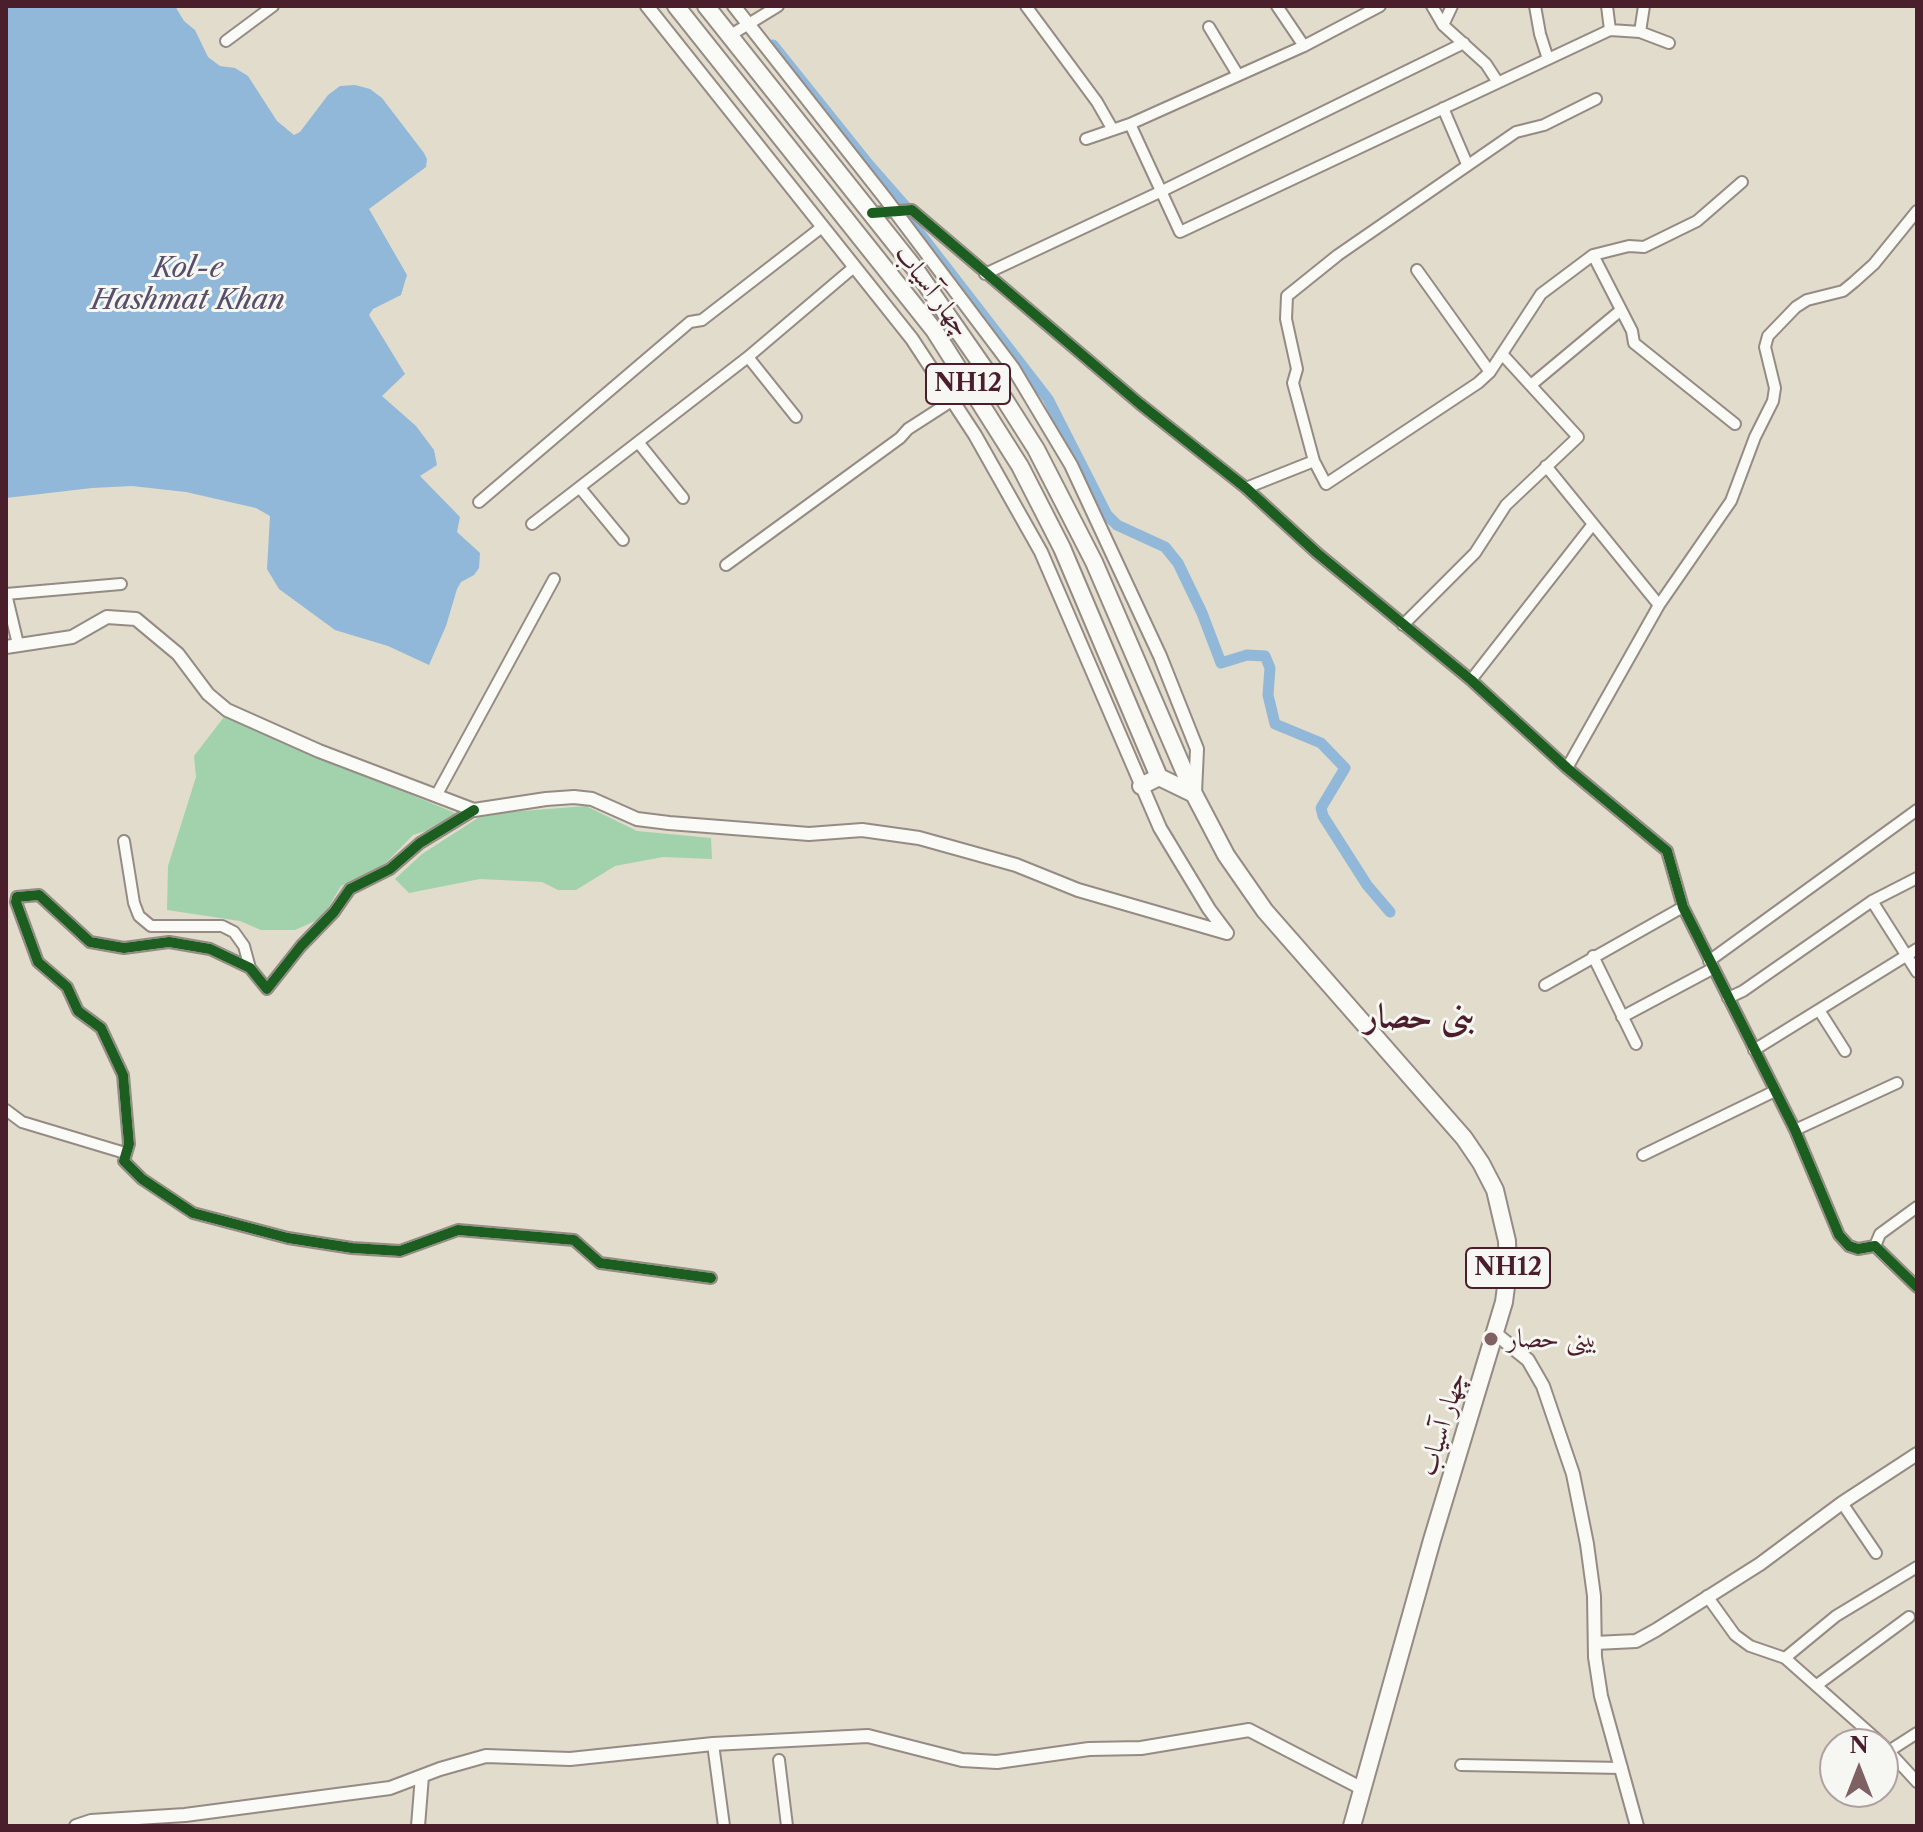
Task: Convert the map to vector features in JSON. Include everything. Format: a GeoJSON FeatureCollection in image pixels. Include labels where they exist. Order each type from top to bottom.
{"type":"FeatureCollection","features":[{"type":"Feature","properties":{"kind":"highway","name":"چهار آسیاب"},"geometry":{"type":"LineString","coordinates":[[676,6],[934,330],[1020,466],[1062,548],[1159,777]]}},
{"type":"Feature","properties":{"kind":"highway","name":"چهار آسیاب"},"geometry":{"type":"LineString","coordinates":[[706,6],[916,270],[1036,449],[1094,562],[1194,794],[1226,855],[1265,911],[1440,1110],[1481,1163],[1495,1190],[1507,1241],[1508,1271],[1496,1334],[1432,1540],[1352,1826]]}},
{"type":"Feature","properties":{"kind":"highway"},"geometry":{"type":"LineString","coordinates":[[1141,786],[1159,777],[1194,794]]}},
{"type":"Feature","properties":{"kind":"street"},"geometry":{"type":"LineString","coordinates":[[226,41],[273,6]]}},
{"type":"Feature","properties":{"kind":"street"},"geometry":{"type":"LineString","coordinates":[[124,841],[139,916],[151,926],[222,926],[234,932],[244,946],[250,968],[267,989],[350,889],[390,869],[420,843],[474,810],[574,797],[592,799],[637,819],[669,823],[809,834],[862,830],[919,838],[1016,865],[1078,890],[1227,933],[1160,828],[1041,552],[975,435],[912,339],[647,6]]}},
{"type":"Feature","properties":{"kind":"street"},"geometry":{"type":"LineString","coordinates":[[734,6],[1013,368],[1071,465],[1160,656],[1197,749],[1194,794]]}},
{"type":"Feature","properties":{"kind":"street"},"geometry":{"type":"LineString","coordinates":[[729,36],[778,6]]}},
{"type":"Feature","properties":{"kind":"street"},"geometry":{"type":"LineString","coordinates":[[1026,6],[1097,102],[1113,130]]}},
{"type":"Feature","properties":{"kind":"street"},"geometry":{"type":"LineString","coordinates":[[1277,6],[1304,46]]}},
{"type":"Feature","properties":{"kind":"street"},"geometry":{"type":"LineString","coordinates":[[1354,6],[1361,17]]}},
{"type":"Feature","properties":{"kind":"street"},"geometry":{"type":"LineString","coordinates":[[1086,139],[1130,124],[1304,46],[1380,6]]}},
{"type":"Feature","properties":{"kind":"street"},"geometry":{"type":"LineString","coordinates":[[1432,6],[1443,25],[1486,64],[1497,81]]}},
{"type":"Feature","properties":{"kind":"street"},"geometry":{"type":"LineString","coordinates":[[1443,25],[1452,6]]}},
{"type":"Feature","properties":{"kind":"street"},"geometry":{"type":"LineString","coordinates":[[1535,6],[1548,59]]}},
{"type":"Feature","properties":{"kind":"street"},"geometry":{"type":"LineString","coordinates":[[1607,6],[1610,30]]}},
{"type":"Feature","properties":{"kind":"street"},"geometry":{"type":"LineString","coordinates":[[1640,32],[1644,6]]}},
{"type":"Feature","properties":{"kind":"street"},"geometry":{"type":"LineString","coordinates":[[1209,27],[1238,75]]}},
{"type":"Feature","properties":{"kind":"street"},"geometry":{"type":"LineString","coordinates":[[1130,124],[1180,232],[1610,30],[1640,32],[1669,43]]}},
{"type":"Feature","properties":{"kind":"street"},"geometry":{"type":"LineString","coordinates":[[985,274],[1464,43]]}},
{"type":"Feature","properties":{"kind":"street"},"geometry":{"type":"LineString","coordinates":[[1596,99],[1544,125],[1516,132],[1338,255],[1287,296],[1286,319],[1297,369],[1293,383],[1314,461],[1326,484],[1490,372],[1541,294],[1593,255],[1629,246],[1644,247],[1657,241],[1697,221],[1742,182]]}},
{"type":"Feature","properties":{"kind":"street"},"geometry":{"type":"LineString","coordinates":[[1443,108],[1467,164]]}},
{"type":"Feature","properties":{"kind":"street"},"geometry":{"type":"LineString","coordinates":[[872,213],[912,210],[1140,404],[1246,488],[1471,680],[1567,768],[1667,851],[1683,907],[1795,1130],[1839,1235],[1849,1246],[1858,1249],[1875,1246]]}},
{"type":"Feature","properties":{"kind":"street"},"geometry":{"type":"LineString","coordinates":[[1567,768],[1659,605],[1731,501],[1755,437],[1769,414],[1775,388],[1766,358],[1768,336],[1807,300],[1843,291],[1854,282],[1874,264],[1917,211]]}},
{"type":"Feature","properties":{"kind":"street"},"geometry":{"type":"LineString","coordinates":[[479,502],[690,322],[702,320],[822,227]]}},
{"type":"Feature","properties":{"kind":"street"},"geometry":{"type":"LineString","coordinates":[[1593,255],[1632,331],[1634,343],[1735,424]]}},
{"type":"Feature","properties":{"kind":"street"},"geometry":{"type":"LineString","coordinates":[[532,524],[748,357],[854,267]]}},
{"type":"Feature","properties":{"kind":"street"},"geometry":{"type":"LineString","coordinates":[[1417,270],[1490,372]]}},
{"type":"Feature","properties":{"kind":"street"},"geometry":{"type":"LineString","coordinates":[[1531,385],[1621,310]]}},
{"type":"Feature","properties":{"kind":"street"},"geometry":{"type":"LineString","coordinates":[[1403,625],[1475,553],[1506,505],[1578,437],[1502,354]]}},
{"type":"Feature","properties":{"kind":"street"},"geometry":{"type":"LineString","coordinates":[[748,357],[796,417]]}},
{"type":"Feature","properties":{"kind":"street"},"geometry":{"type":"LineString","coordinates":[[726,565],[900,438],[908,429],[953,400]]}},
{"type":"Feature","properties":{"kind":"street"},"geometry":{"type":"LineString","coordinates":[[638,442],[683,498]]}},
{"type":"Feature","properties":{"kind":"street"},"geometry":{"type":"LineString","coordinates":[[1246,488],[1314,461]]}},
{"type":"Feature","properties":{"kind":"street"},"geometry":{"type":"LineString","coordinates":[[1546,466],[1659,605]]}},
{"type":"Feature","properties":{"kind":"street"},"geometry":{"type":"LineString","coordinates":[[580,488],[623,540]]}},
{"type":"Feature","properties":{"kind":"street"},"geometry":{"type":"LineString","coordinates":[[1471,680],[1593,524]]}},
{"type":"Feature","properties":{"kind":"street"},"geometry":{"type":"LineString","coordinates":[[436,796],[554,579]]}},
{"type":"Feature","properties":{"kind":"street"},"geometry":{"type":"LineString","coordinates":[[121,584],[6,594],[12,645],[72,637],[107,617],[136,619],[178,654],[208,694],[227,710],[267,730],[474,810]]}},
{"type":"Feature","properties":{"kind":"street"},"geometry":{"type":"LineString","coordinates":[[1622,1017],[1711,965],[1917,810]]}},
{"type":"Feature","properties":{"kind":"street"},"geometry":{"type":"LineString","coordinates":[[1728,998],[1743,991],[1872,901],[1917,878]]}},
{"type":"Feature","properties":{"kind":"street"},"geometry":{"type":"LineString","coordinates":[[250,968],[210,949],[169,942],[124,948],[90,942],[39,895],[17,897],[16,902],[38,962],[67,987],[78,1011],[101,1028],[123,1075],[129,1144],[124,1161],[142,1179],[193,1213],[288,1238],[352,1248],[400,1251],[458,1230],[574,1240],[600,1263],[711,1278]]}},
{"type":"Feature","properties":{"kind":"street"},"geometry":{"type":"LineString","coordinates":[[1872,901],[1912,952],[1917,972]]}},
{"type":"Feature","properties":{"kind":"street"},"geometry":{"type":"LineString","coordinates":[[1545,985],[1683,907]]}},
{"type":"Feature","properties":{"kind":"street"},"geometry":{"type":"LineString","coordinates":[[1754,1050],[1912,952]]}},
{"type":"Feature","properties":{"kind":"street"},"geometry":{"type":"LineString","coordinates":[[1593,956],[1636,1044]]}},
{"type":"Feature","properties":{"kind":"street"},"geometry":{"type":"LineString","coordinates":[[1819,1010],[1845,1051]]}},
{"type":"Feature","properties":{"kind":"street"},"geometry":{"type":"LineString","coordinates":[[1795,1130],[1897,1083]]}},
{"type":"Feature","properties":{"kind":"street"},"geometry":{"type":"LineString","coordinates":[[1643,1155],[1775,1091]]}},
{"type":"Feature","properties":{"kind":"street"},"geometry":{"type":"LineString","coordinates":[[6,1110],[22,1122],[125,1153]]}},
{"type":"Feature","properties":{"kind":"street"},"geometry":{"type":"LineString","coordinates":[[1875,1246],[1880,1234],[1917,1207]]}},
{"type":"Feature","properties":{"kind":"street"},"geometry":{"type":"LineString","coordinates":[[1875,1246],[1917,1287]]}},
{"type":"Feature","properties":{"kind":"street"},"geometry":{"type":"LineString","coordinates":[[1496,1334],[1528,1360],[1543,1386],[1582,1506],[1594,1596],[1601,1696],[1637,1826]]}},
{"type":"Feature","properties":{"kind":"street"},"geometry":{"type":"LineString","coordinates":[[1595,1643],[1636,1641],[1760,1564],[1842,1503],[1917,1454]]}},
{"type":"Feature","properties":{"kind":"street"},"geometry":{"type":"LineString","coordinates":[[1842,1503],[1876,1553]]}},
{"type":"Feature","properties":{"kind":"street"},"geometry":{"type":"LineString","coordinates":[[1785,1658],[1836,1616],[1917,1567]]}},
{"type":"Feature","properties":{"kind":"street"},"geometry":{"type":"LineString","coordinates":[[1707,1596],[1735,1635],[1750,1646],[1785,1658],[1864,1728]]}},
{"type":"Feature","properties":{"kind":"street"},"geometry":{"type":"LineString","coordinates":[[1817,1685],[1909,1617]]}},
{"type":"Feature","properties":{"kind":"street"},"geometry":{"type":"LineString","coordinates":[[76,1826],[91,1821],[185,1815],[390,1788],[486,1756],[570,1759],[713,1744],[868,1736],[962,1760],[997,1762],[1089,1749],[1141,1748],[1249,1730],[1363,1789]]}},
{"type":"Feature","properties":{"kind":"street"},"geometry":{"type":"LineString","coordinates":[[713,1744],[724,1826]]}},
{"type":"Feature","properties":{"kind":"street"},"geometry":{"type":"LineString","coordinates":[[779,1760],[787,1826]]}},
{"type":"Feature","properties":{"kind":"street"},"geometry":{"type":"LineString","coordinates":[[1899,1762],[1917,1782]]}},
{"type":"Feature","properties":{"kind":"street"},"geometry":{"type":"LineString","coordinates":[[1461,1765],[1622,1768]]}},
{"type":"Feature","properties":{"kind":"street"},"geometry":{"type":"LineString","coordinates":[[418,1826],[422,1776]]}},
{"type":"Feature","properties":{"kind":"green space"},"geometry":{"type":"Polygon","coordinates":[[[224,717],[460,815],[441,826],[413,835],[381,868],[341,886],[322,918],[295,930],[261,930],[240,921],[167,910],[168,866],[196,777],[194,756],[224,717]]]}},
{"type":"Feature","properties":{"kind":"green space"},"geometry":{"type":"Polygon","coordinates":[[[586,806],[637,831],[711,838],[712,859],[663,857],[615,866],[576,890],[558,890],[542,882],[480,879],[409,893],[395,879],[422,854],[484,814],[586,806]]]}},
{"type":"Feature","properties":{"kind":"water","name":"Kol-e Hashmat Khan"},"geometry":{"type":"Polygon","coordinates":[[[6,6],[175,6],[184,21],[195,30],[208,57],[220,66],[235,68],[248,76],[277,121],[294,135],[300,132],[328,95],[340,86],[355,85],[370,89],[382,98],[424,153],[426,167],[369,209],[407,275],[401,295],[373,309],[369,315],[405,374],[382,396],[416,426],[434,450],[437,465],[420,476],[460,517],[457,532],[480,553],[479,568],[457,589],[446,626],[429,665],[388,646],[335,630],[279,589],[267,569],[270,516],[256,508],[186,492],[132,486],[6,498],[6,6]]]}},
{"type":"Feature","properties":{"kind":"waterway"},"geometry":{"type":"LineString","coordinates":[[773,45],[905,206]]}},
{"type":"Feature","properties":{"kind":"waterway"},"geometry":{"type":"LineString","coordinates":[[912,223],[1048,399],[1107,515],[1117,525],[1165,547],[1178,563],[1221,663],[1247,655],[1265,656],[1270,668],[1268,695],[1275,724],[1321,743],[1345,768],[1321,808],[1323,816],[1367,885],[1390,912]]}},
{"type":"Feature","properties":{"kind":"cycle path"},"geometry":{"type":"LineString","coordinates":[[872,213],[912,210],[1140,404],[1246,488],[1317,553],[1471,680],[1567,768],[1667,851],[1683,907],[1795,1130],[1839,1235],[1849,1246],[1858,1249],[1875,1246],[1917,1287]]}},
{"type":"Feature","properties":{"kind":"cycle path"},"geometry":{"type":"LineString","coordinates":[[474,810],[420,843],[390,869],[350,889],[267,989],[250,968],[210,949],[169,942],[124,948],[90,942],[39,895],[17,897],[16,902],[38,962],[67,987],[78,1011],[101,1028],[123,1075],[129,1144],[124,1161],[142,1179],[193,1213],[288,1238],[352,1248],[400,1251],[458,1230],[574,1240],[600,1263],[711,1278]]}},
{"type":"Feature","properties":{"kind":"place","name":"بینی حصار"},"geometry":{"type":"Point","coordinates":[1491,1339]}},
{"type":"Feature","properties":{"kind":"district","name":"بنی حصار"},"geometry":{"type":"Point","coordinates":[1420,1017]}}]}
